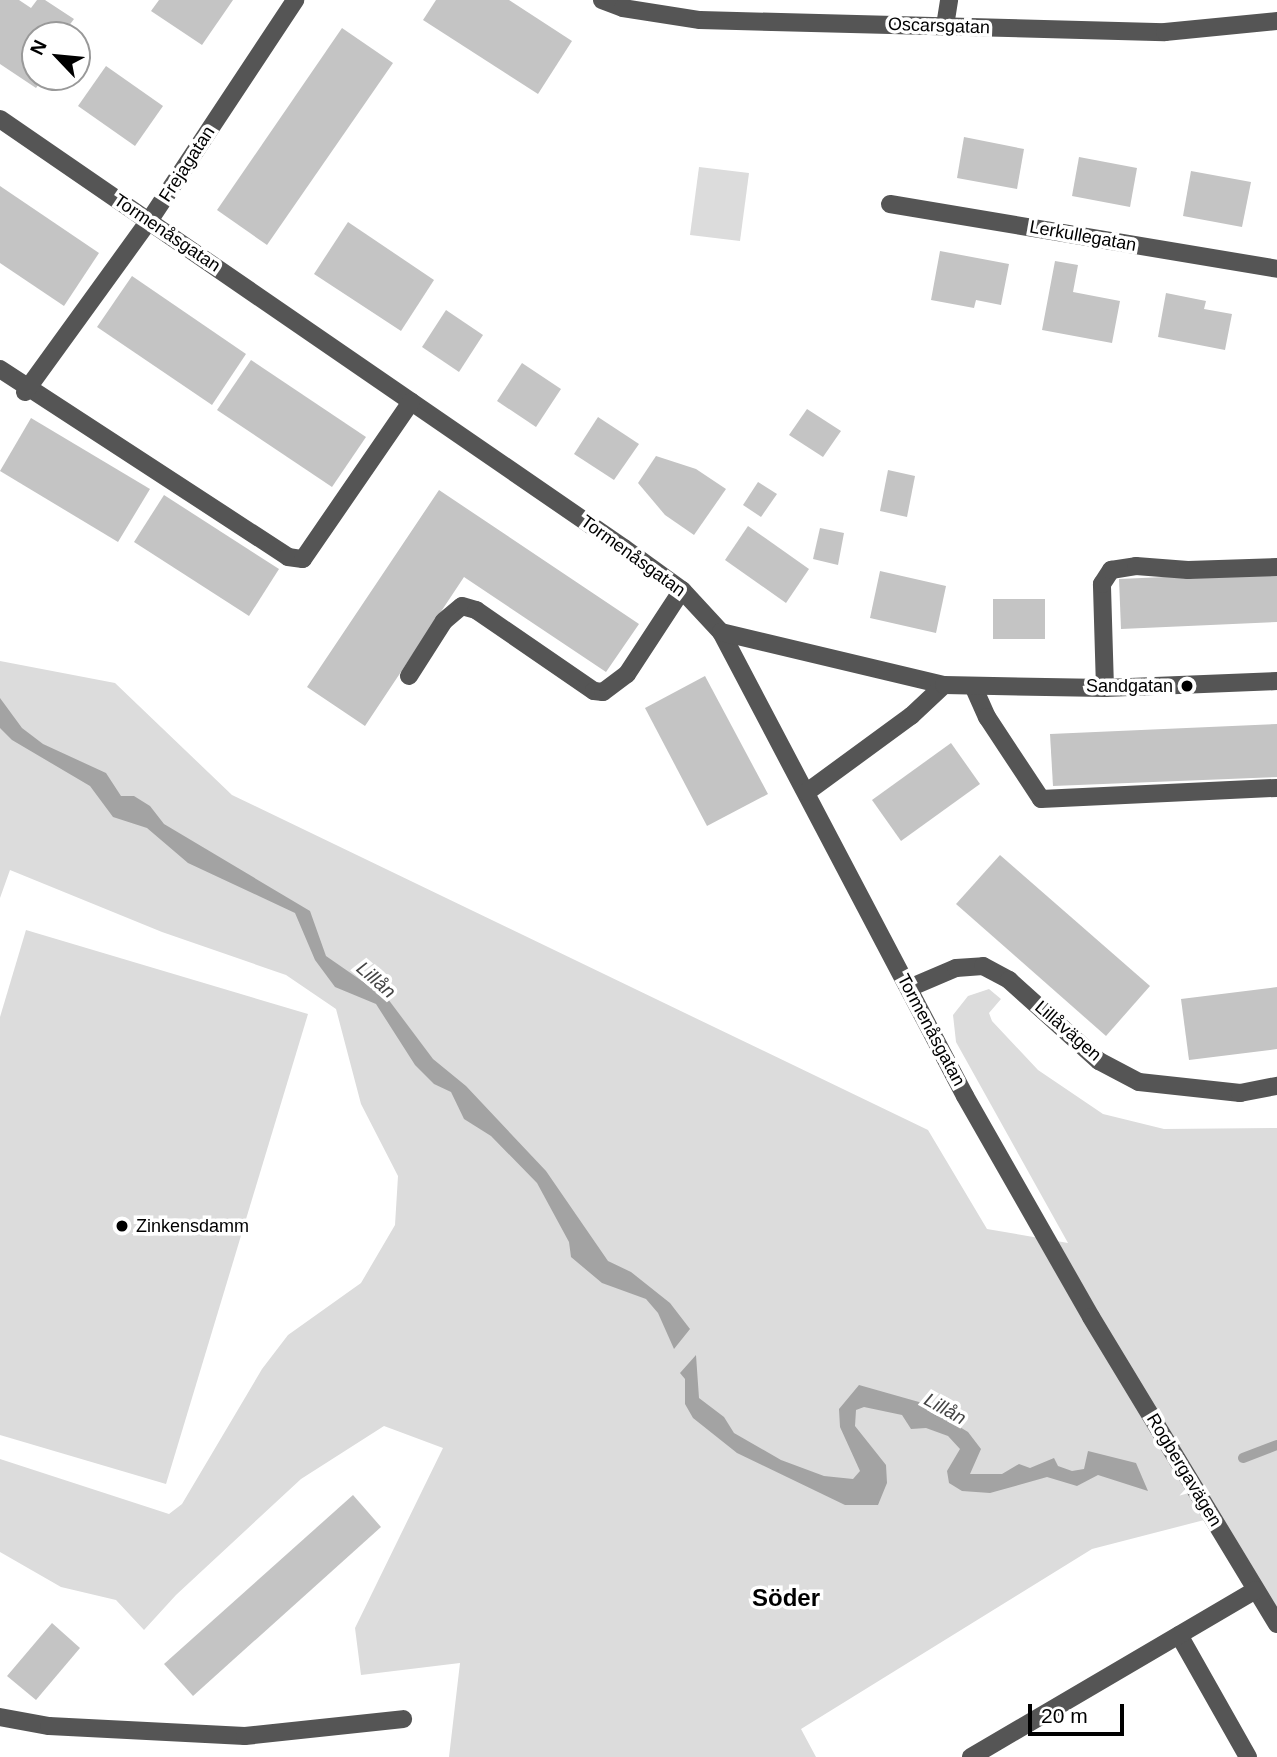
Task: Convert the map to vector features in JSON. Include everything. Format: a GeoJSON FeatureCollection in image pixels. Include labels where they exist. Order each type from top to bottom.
{"type":"FeatureCollection","features":[{"type":"Feature","properties":{"kind":"street","name":"Frejagatan"},"geometry":{"type":"LineString","coordinates":[[27,390],[149,221],[295,0]]}},
{"type":"Feature","properties":{"kind":"street","name":"Oscarsgatan"},"geometry":{"type":"LineString","coordinates":[[602,0],[623,8],[700,20],[1165,32],[1277,21]]}},
{"type":"Feature","properties":{"kind":"street"},"geometry":{"type":"LineString","coordinates":[[945,26],[949,0]]}},
{"type":"Feature","properties":{"kind":"street","name":"Tormenåsgatan"},"geometry":{"type":"LineString","coordinates":[[0,119],[682,590],[721,632],[909,988],[1091,1317]]}},
{"type":"Feature","properties":{"kind":"street","name":"Lerkullegatan"},"geometry":{"type":"LineString","coordinates":[[890,204],[1277,269]]}},
{"type":"Feature","properties":{"kind":"street"},"geometry":{"type":"LineString","coordinates":[[0,369],[27,390],[288,557],[303,559],[411,402]]}},
{"type":"Feature","properties":{"kind":"street"},"geometry":{"type":"LineString","coordinates":[[1105,688],[1102,584],[1111,570],[1136,566],[1188,570],[1277,567]]}},
{"type":"Feature","properties":{"kind":"street"},"geometry":{"type":"LineString","coordinates":[[410,676],[444,621],[462,606],[476,610],[594,691],[603,692],[627,674],[682,590]]}},
{"type":"Feature","properties":{"kind":"street"},"geometry":{"type":"LineString","coordinates":[[721,632],[944,685],[974,688],[1105,688],[1277,681]]}},
{"type":"Feature","properties":{"kind":"street"},"geometry":{"type":"LineString","coordinates":[[807,792],[911,716],[944,685]]}},
{"type":"Feature","properties":{"kind":"street"},"geometry":{"type":"LineString","coordinates":[[974,688],[987,717],[1041,799],[1277,788]]}},
{"type":"Feature","properties":{"kind":"street","name":"Lillåvägen"},"geometry":{"type":"LineString","coordinates":[[909,988],[956,968],[983,966],[1009,980],[1099,1061],[1139,1082],[1240,1093],[1277,1086]]}},
{"type":"Feature","properties":{"kind":"street","name":"Rogbergavägen"},"geometry":{"type":"LineString","coordinates":[[1091,1317],[1277,1624]]}},
{"type":"Feature","properties":{"kind":"street"},"geometry":{"type":"LineString","coordinates":[[971,1757],[1256,1590]]}},
{"type":"Feature","properties":{"kind":"street"},"geometry":{"type":"LineString","coordinates":[[1179,1635],[1248,1757]]}},
{"type":"Feature","properties":{"kind":"street"},"geometry":{"type":"LineString","coordinates":[[0,1717],[49,1726],[245,1736],[403,1719]]}},
{"type":"Feature","properties":{"kind":"shaded area"},"geometry":{"type":"Polygon","coordinates":[[[699,167],[749,173],[740,241],[690,235],[699,167]]]}},
{"type":"Feature","properties":{"kind":"shaded area"},"geometry":{"type":"Polygon","coordinates":[[[0,661],[115,683],[232,795],[928,1130],[987,1229],[1068,1243],[956,1042],[953,1015],[968,996],[989,989],[1001,999],[989,1013],[992,1021],[1038,1070],[1103,1114],[1164,1129],[1277,1128],[1277,1610],[1212,1518],[1092,1549],[801,1729],[816,1757],[449,1757],[460,1663],[361,1675],[355,1628],[443,1448],[384,1426],[301,1479],[176,1595],[144,1630],[116,1600],[61,1587],[0,1552],[0,1459],[169,1514],[182,1504],[262,1369],[288,1335],[361,1283],[395,1225],[398,1176],[361,1104],[336,1009],[286,975],[162,932],[10,870],[0,898],[0,661]]]}},
{"type":"Feature","properties":{"kind":"shaded area"},"geometry":{"type":"Polygon","coordinates":[[[0,698],[22,728],[43,744],[106,773],[121,796],[134,796],[150,806],[164,824],[310,911],[326,956],[388,999],[433,1059],[466,1086],[546,1171],[608,1261],[631,1272],[670,1303],[690,1329],[674,1349],[658,1313],[646,1299],[602,1283],[571,1257],[569,1242],[537,1183],[491,1136],[464,1119],[451,1092],[434,1084],[415,1065],[376,1004],[335,987],[315,960],[295,913],[188,863],[147,828],[113,817],[90,786],[12,740],[0,728],[0,698]]]}},
{"type":"Feature","properties":{"kind":"shaded area","name":"Zinkensdamm"},"geometry":{"type":"Polygon","coordinates":[[[26,930],[308,1014],[166,1484],[0,1435],[0,1017],[26,930]]]}},
{"type":"Feature","properties":{"kind":"shaded area"},"geometry":{"type":"Polygon","coordinates":[[[696,1355],[699,1398],[724,1417],[734,1433],[781,1460],[824,1476],[853,1479],[860,1471],[840,1427],[839,1409],[859,1385],[919,1402],[968,1432],[981,1449],[970,1474],[1002,1474],[1019,1464],[1030,1468],[1054,1458],[1058,1466],[1072,1471],[1084,1469],[1088,1451],[1136,1463],[1148,1491],[1098,1475],[1077,1486],[1047,1477],[990,1493],[962,1491],[949,1483],[947,1471],[960,1449],[948,1436],[926,1428],[911,1429],[902,1415],[864,1407],[856,1410],[855,1426],[886,1465],[887,1483],[878,1505],[845,1505],[737,1453],[693,1418],[685,1404],[685,1379],[680,1373],[696,1355]]]}},
{"type":"Feature","properties":{"kind":"building"},"geometry":{"type":"Polygon","coordinates":[[[0,0],[19,0],[31,8],[37,0],[45,0],[74,19],[21,21],[21,78],[0,64],[0,0]]]}},
{"type":"Feature","properties":{"kind":"building"},"geometry":{"type":"Polygon","coordinates":[[[159,0],[233,0],[202,45],[151,11],[159,0]]]}},
{"type":"Feature","properties":{"kind":"building"},"geometry":{"type":"Polygon","coordinates":[[[436,0],[509,0],[572,41],[538,94],[423,20],[436,0]]]}},
{"type":"Feature","properties":{"kind":"building"},"geometry":{"type":"Polygon","coordinates":[[[342,28],[393,63],[267,245],[217,210],[342,28]]]}},
{"type":"Feature","properties":{"kind":"building"},"geometry":{"type":"Polygon","coordinates":[[[106,66],[163,106],[135,146],[78,106],[106,66]]]}},
{"type":"Feature","properties":{"kind":"building"},"geometry":{"type":"Polygon","coordinates":[[[964,137],[1024,149],[1017,189],[957,178],[964,137]]]}},
{"type":"Feature","properties":{"kind":"building"},"geometry":{"type":"Polygon","coordinates":[[[1079,157],[1137,168],[1130,207],[1072,196],[1079,157]]]}},
{"type":"Feature","properties":{"kind":"building"},"geometry":{"type":"Polygon","coordinates":[[[1191,171],[1251,182],[1242,227],[1183,216],[1191,171]]]}},
{"type":"Feature","properties":{"kind":"building"},"geometry":{"type":"Polygon","coordinates":[[[0,186],[99,253],[64,306],[0,263],[0,186]]]}},
{"type":"Feature","properties":{"kind":"building"},"geometry":{"type":"Polygon","coordinates":[[[348,222],[434,280],[401,331],[314,274],[348,222]]]}},
{"type":"Feature","properties":{"kind":"building"},"geometry":{"type":"Polygon","coordinates":[[[940,251],[1009,264],[1001,305],[976,300],[974,308],[931,300],[940,251]]]}},
{"type":"Feature","properties":{"kind":"building"},"geometry":{"type":"Polygon","coordinates":[[[1055,261],[1078,265],[1073,292],[1120,301],[1112,343],[1042,330],[1055,261]]]}},
{"type":"Feature","properties":{"kind":"building"},"geometry":{"type":"Polygon","coordinates":[[[132,276],[246,354],[212,405],[97,327],[132,276]]]}},
{"type":"Feature","properties":{"kind":"building"},"geometry":{"type":"Polygon","coordinates":[[[1166,293],[1206,301],[1204,309],[1232,314],[1225,350],[1158,337],[1166,293]]]}},
{"type":"Feature","properties":{"kind":"building"},"geometry":{"type":"Polygon","coordinates":[[[446,310],[483,335],[459,372],[422,347],[446,310]]]}},
{"type":"Feature","properties":{"kind":"building"},"geometry":{"type":"Polygon","coordinates":[[[251,360],[366,437],[332,487],[217,410],[251,360]]]}},
{"type":"Feature","properties":{"kind":"building"},"geometry":{"type":"Polygon","coordinates":[[[522,363],[561,389],[536,427],[497,401],[522,363]]]}},
{"type":"Feature","properties":{"kind":"building"},"geometry":{"type":"Polygon","coordinates":[[[807,409],[841,431],[823,457],[789,435],[807,409]]]}},
{"type":"Feature","properties":{"kind":"building"},"geometry":{"type":"Polygon","coordinates":[[[598,417],[639,444],[614,480],[574,454],[598,417]]]}},
{"type":"Feature","properties":{"kind":"building"},"geometry":{"type":"Polygon","coordinates":[[[31,418],[150,489],[118,542],[0,471],[31,418]]]}},
{"type":"Feature","properties":{"kind":"building"},"geometry":{"type":"Polygon","coordinates":[[[656,456],[696,469],[726,489],[694,535],[665,515],[638,483],[656,456]]]}},
{"type":"Feature","properties":{"kind":"building"},"geometry":{"type":"Polygon","coordinates":[[[888,470],[915,476],[907,517],[880,511],[888,470]]]}},
{"type":"Feature","properties":{"kind":"building"},"geometry":{"type":"Polygon","coordinates":[[[758,482],[777,494],[761,517],[743,505],[758,482]]]}},
{"type":"Feature","properties":{"kind":"building"},"geometry":{"type":"Polygon","coordinates":[[[439,490],[639,624],[606,672],[464,577],[365,726],[307,687],[439,490]]]}},
{"type":"Feature","properties":{"kind":"building"},"geometry":{"type":"Polygon","coordinates":[[[164,495],[279,569],[249,616],[134,542],[164,495]]]}},
{"type":"Feature","properties":{"kind":"building"},"geometry":{"type":"Polygon","coordinates":[[[748,526],[809,569],[786,603],[725,560],[748,526]]]}},
{"type":"Feature","properties":{"kind":"building"},"geometry":{"type":"Polygon","coordinates":[[[820,528],[844,533],[838,565],[813,559],[820,528]]]}},
{"type":"Feature","properties":{"kind":"building"},"geometry":{"type":"Polygon","coordinates":[[[880,571],[946,586],[936,633],[870,618],[880,571]]]}},
{"type":"Feature","properties":{"kind":"building"},"geometry":{"type":"Polygon","coordinates":[[[1277,572],[1277,622],[1121,629],[1119,579],[1277,572]]]}},
{"type":"Feature","properties":{"kind":"building"},"geometry":{"type":"Polygon","coordinates":[[[993,599],[1045,599],[1045,639],[993,639],[993,599]]]}},
{"type":"Feature","properties":{"kind":"building"},"geometry":{"type":"Polygon","coordinates":[[[705,676],[768,794],[707,826],[645,708],[705,676]]]}},
{"type":"Feature","properties":{"kind":"building"},"geometry":{"type":"Polygon","coordinates":[[[1277,724],[1277,777],[1053,786],[1050,734],[1277,724]]]}},
{"type":"Feature","properties":{"kind":"building"},"geometry":{"type":"Polygon","coordinates":[[[951,743],[980,784],[901,841],[872,800],[951,743]]]}},
{"type":"Feature","properties":{"kind":"building"},"geometry":{"type":"Polygon","coordinates":[[[1000,855],[1150,986],[1106,1036],[956,904],[1000,855]]]}},
{"type":"Feature","properties":{"kind":"building"},"geometry":{"type":"Polygon","coordinates":[[[1277,987],[1277,1049],[1189,1060],[1181,999],[1277,987]]]}},
{"type":"Feature","properties":{"kind":"building"},"geometry":{"type":"Polygon","coordinates":[[[353,1495],[381,1527],[193,1696],[164,1664],[353,1495]]]}},
{"type":"Feature","properties":{"kind":"building"},"geometry":{"type":"Polygon","coordinates":[[[52,1623],[80,1648],[36,1700],[7,1676],[52,1623]]]}},
{"type":"Feature","properties":{"kind":"waterway","name":"Lillån"},"geometry":{"type":"LineString","coordinates":[[1243,1458],[1277,1445]]}},
{"type":"Feature","properties":{"kind":"place","name":"Sandgatan"},"geometry":{"type":"Point","coordinates":[1187,686]}},
{"type":"Feature","properties":{"kind":"place","name":"Zinkensdamm"},"geometry":{"type":"Point","coordinates":[122,1226]}},
{"type":"Feature","properties":{"kind":"district","name":"Söder"},"geometry":{"type":"Point","coordinates":[786,1598]}}]}
